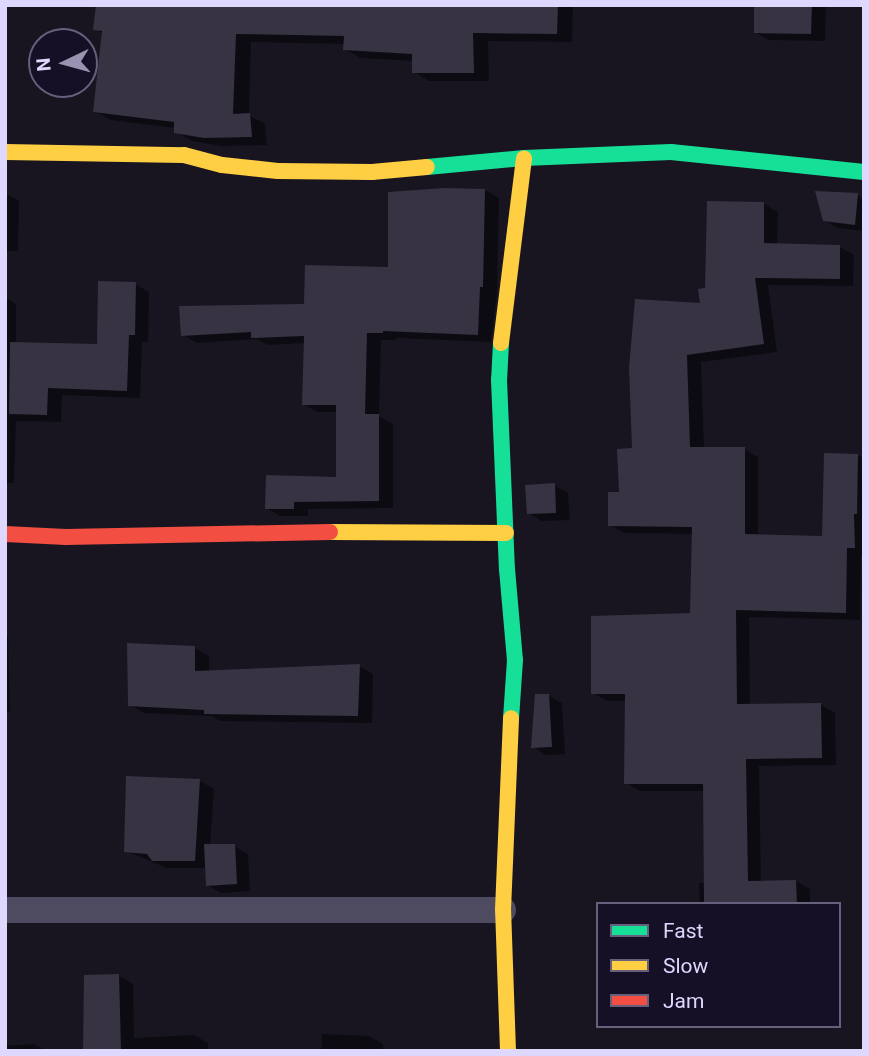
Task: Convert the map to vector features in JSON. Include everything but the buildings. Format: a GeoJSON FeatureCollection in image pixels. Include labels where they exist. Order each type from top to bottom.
{"type":"FeatureCollection","features":[{"type":"Feature","properties":{"kind":"street"},"geometry":{"type":"LineString","coordinates":[[5,152],[184,155],[222,165],[278,171],[372,173],[524,158],[671,152],[864,172]]}},
{"type":"Feature","properties":{"kind":"street"},"geometry":{"type":"LineString","coordinates":[[508,1051],[503,910],[508,824],[506,775],[515,660],[506,533],[500,361],[503,310],[524,158]]}},
{"type":"Feature","properties":{"kind":"street"},"geometry":{"type":"LineString","coordinates":[[5,534],[66,537],[258,531],[506,533]]}},
{"type":"Feature","properties":{"kind":"street"},"geometry":{"type":"LineString","coordinates":[[5,910],[503,910]]}},
{"type":"Feature","properties":{"kind":"traffic: fast"},"geometry":{"type":"LineString","coordinates":[[427,167],[524,158],[671,152],[864,172]]}},
{"type":"Feature","properties":{"kind":"traffic: fast"},"geometry":{"type":"LineString","coordinates":[[501,343],[499,380],[507,569],[515,660],[511,718]]}},
{"type":"Feature","properties":{"kind":"traffic: slow"},"geometry":{"type":"LineString","coordinates":[[5,152],[184,155],[222,165],[278,171],[372,172],[427,167]]}},
{"type":"Feature","properties":{"kind":"traffic: slow"},"geometry":{"type":"LineString","coordinates":[[501,343],[524,158]]}},
{"type":"Feature","properties":{"kind":"traffic: slow"},"geometry":{"type":"LineString","coordinates":[[330,532],[506,533]]}},
{"type":"Feature","properties":{"kind":"traffic: slow"},"geometry":{"type":"LineString","coordinates":[[508,1051],[503,910],[511,718]]}},
{"type":"Feature","properties":{"kind":"traffic: jam"},"geometry":{"type":"LineString","coordinates":[[5,534],[66,537],[330,532]]}}]}
